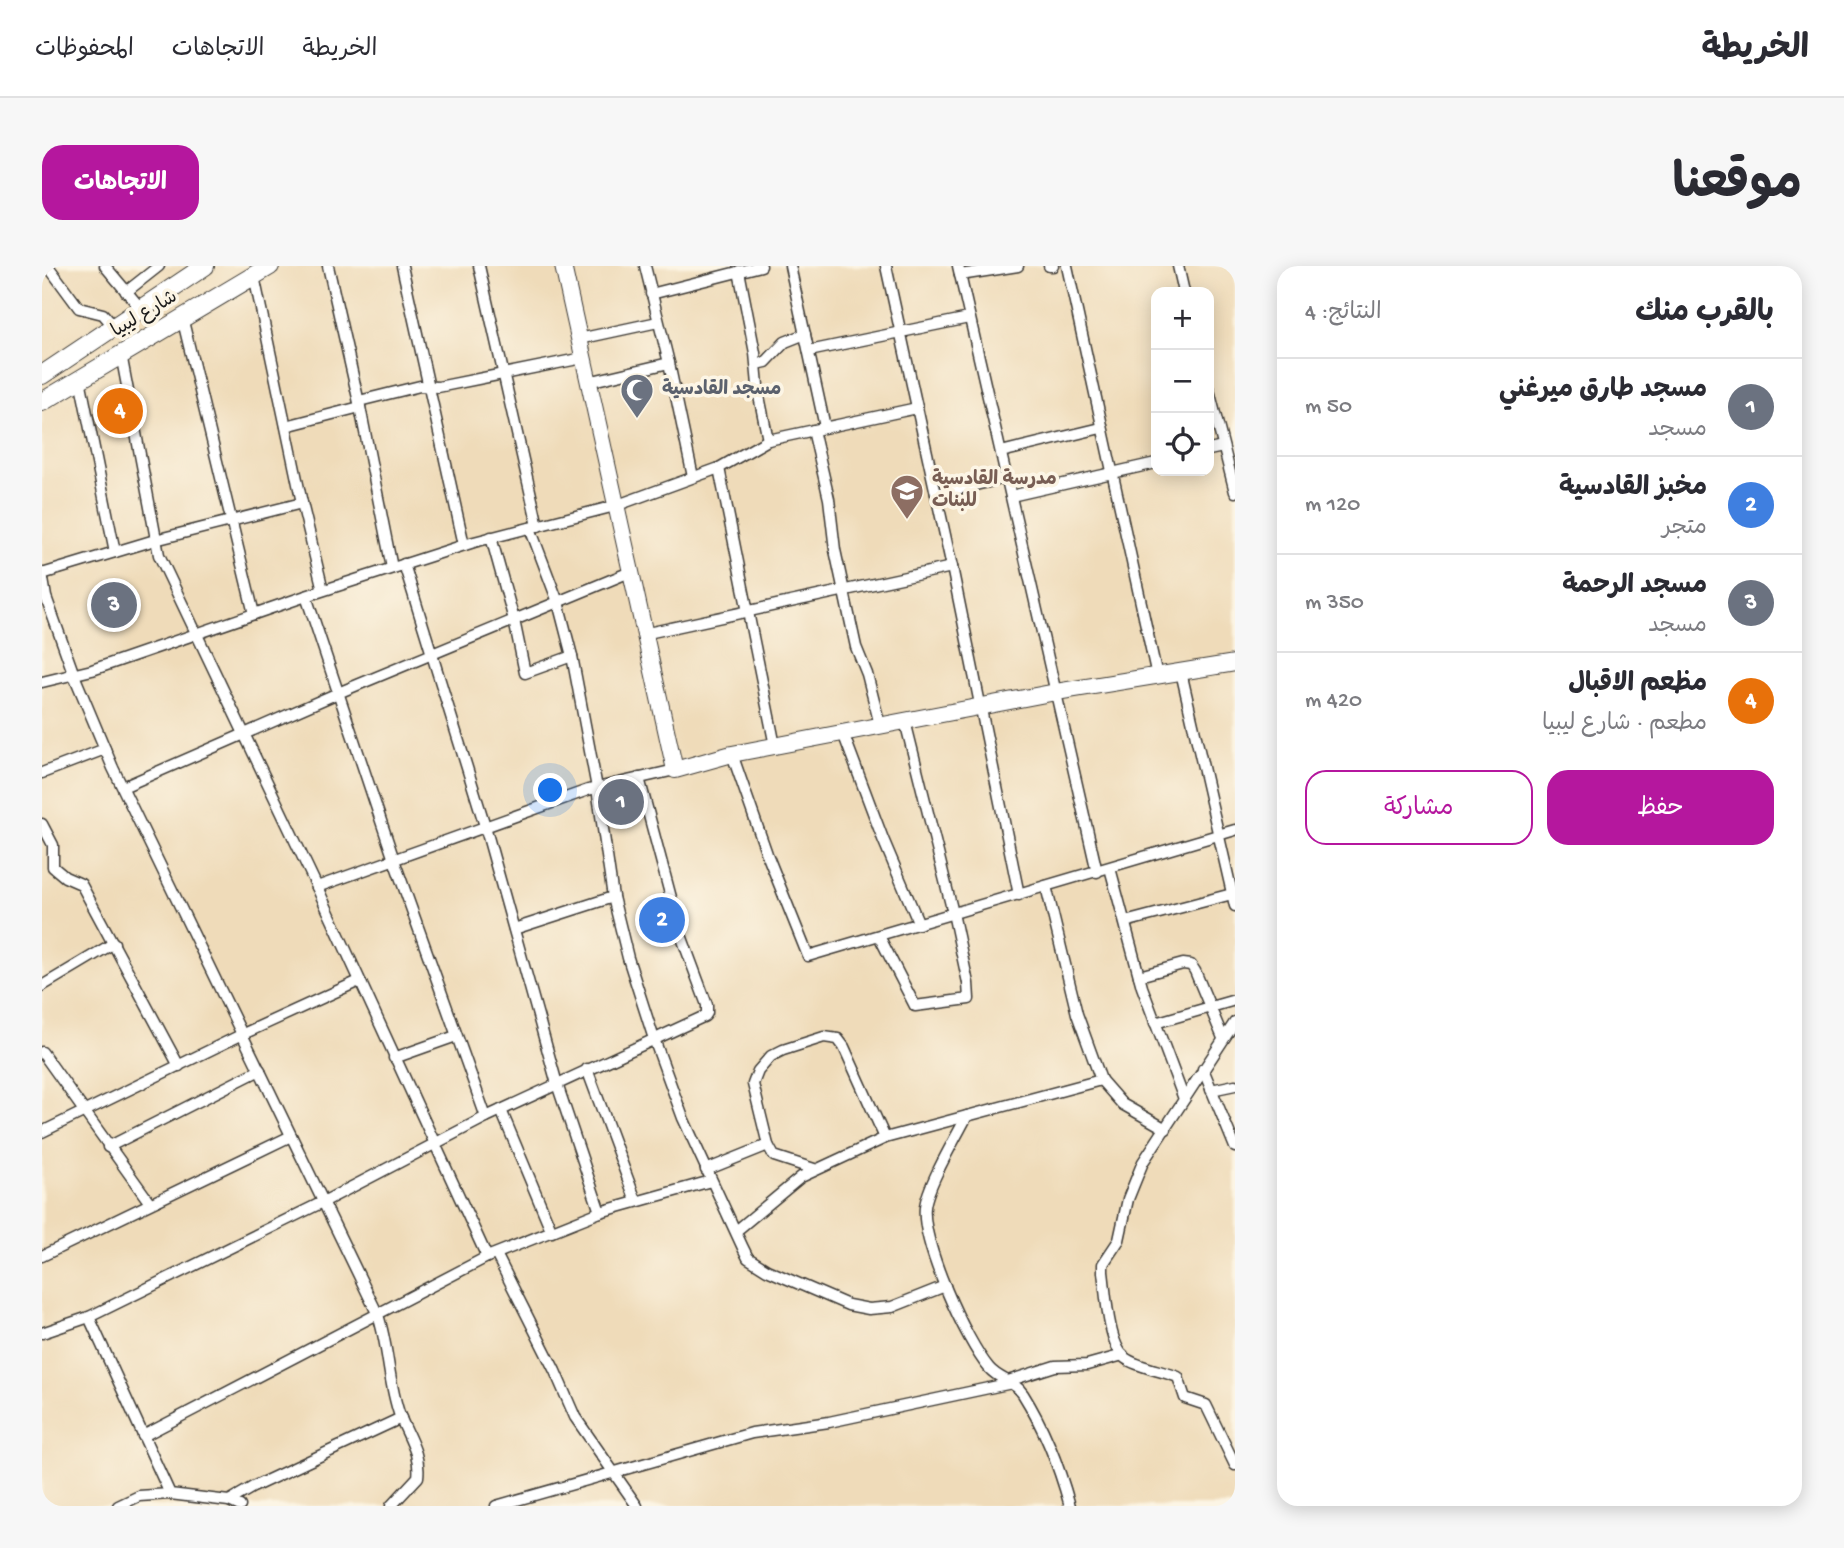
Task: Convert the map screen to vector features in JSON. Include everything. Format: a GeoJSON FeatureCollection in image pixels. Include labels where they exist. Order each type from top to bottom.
{"type":"FeatureCollection","features":[{"type":"Feature","properties":{"kind":"main road","name":"شارع ليبيا"},"geometry":{"type":"LineString","coordinates":[[42,375],[205,266]]}},
{"type":"Feature","properties":{"kind":"main road","name":"شارع ليبيا"},"geometry":{"type":"LineString","coordinates":[[42,402],[270,266]]}},
{"type":"Feature","properties":{"kind":"street"},"geometry":{"type":"LineString","coordinates":[[44,266],[79,308],[103,314],[115,328]]}},
{"type":"Feature","properties":{"kind":"street"},"geometry":{"type":"LineString","coordinates":[[104,266],[142,310]]}},
{"type":"Feature","properties":{"kind":"street"},"geometry":{"type":"LineString","coordinates":[[127,292],[159,266]]}},
{"type":"Feature","properties":{"kind":"street"},"geometry":{"type":"LineString","coordinates":[[328,266],[398,566],[432,655],[485,826],[557,1084],[600,1212]]}},
{"type":"Feature","properties":{"kind":"street"},"geometry":{"type":"LineString","coordinates":[[402,266],[464,545]]}},
{"type":"Feature","properties":{"kind":"street"},"geometry":{"type":"LineString","coordinates":[[479,266],[534,527],[572,656],[597,788],[613,897],[628,958],[683,1118],[711,1181],[748,1258],[848,1305],[880,1310],[945,1286]]}},
{"type":"Feature","properties":{"kind":"street"},"geometry":{"type":"LineString","coordinates":[[563,266],[675,769]]}},
{"type":"Feature","properties":{"kind":"street"},"geometry":{"type":"LineString","coordinates":[[645,266],[693,477]]}},
{"type":"Feature","properties":{"kind":"street"},"geometry":{"type":"LineString","coordinates":[[651,294],[761,266]]}},
{"type":"Feature","properties":{"kind":"street"},"geometry":{"type":"LineString","coordinates":[[790,266],[825,427]]}},
{"type":"Feature","properties":{"kind":"street"},"geometry":{"type":"LineString","coordinates":[[886,266],[952,567],[1019,895]]}},
{"type":"Feature","properties":{"kind":"street"},"geometry":{"type":"LineString","coordinates":[[1018,266],[959,270],[1097,872]]}},
{"type":"Feature","properties":{"kind":"street"},"geometry":{"type":"LineString","coordinates":[[1067,266],[1157,676]]}},
{"type":"Feature","properties":{"kind":"street"},"geometry":{"type":"LineString","coordinates":[[1178,266],[1183,287]]}},
{"type":"Feature","properties":{"kind":"street"},"geometry":{"type":"LineString","coordinates":[[745,269],[768,440]]}},
{"type":"Feature","properties":{"kind":"street"},"geometry":{"type":"LineString","coordinates":[[254,276],[323,590]]}},
{"type":"Feature","properties":{"kind":"street"},"geometry":{"type":"LineString","coordinates":[[182,317],[254,614]]}},
{"type":"Feature","properties":{"kind":"street"},"geometry":{"type":"LineString","coordinates":[[809,351],[969,318]]}},
{"type":"Feature","properties":{"kind":"street"},"geometry":{"type":"LineString","coordinates":[[579,339],[658,322]]}},
{"type":"Feature","properties":{"kind":"street"},"geometry":{"type":"LineString","coordinates":[[757,364],[766,362],[785,342],[805,334]]}},
{"type":"Feature","properties":{"kind":"street"},"geometry":{"type":"LineString","coordinates":[[121,354],[159,555],[317,887],[435,1144],[491,1255],[555,1371],[575,1416],[637,1506]]}},
{"type":"Feature","properties":{"kind":"street"},"geometry":{"type":"LineString","coordinates":[[286,426],[420,386],[438,387],[583,358]]}},
{"type":"Feature","properties":{"kind":"street"},"geometry":{"type":"LineString","coordinates":[[588,382],[669,363]]}},
{"type":"Feature","properties":{"kind":"street"},"geometry":{"type":"LineString","coordinates":[[80,379],[115,552]]}},
{"type":"Feature","properties":{"kind":"street"},"geometry":{"type":"LineString","coordinates":[[42,682],[74,675],[198,635],[323,590],[464,545],[615,506],[719,468],[768,440],[917,408]]}},
{"type":"Feature","properties":{"kind":"street"},"geometry":{"type":"LineString","coordinates":[[1214,410],[1223,447],[1232,466],[1235,492]]}},
{"type":"Feature","properties":{"kind":"street"},"geometry":{"type":"LineString","coordinates":[[1001,452],[1101,428]]}},
{"type":"Feature","properties":{"kind":"street"},"geometry":{"type":"LineString","coordinates":[[813,430],[829,499],[843,589],[856,647],[867,674],[880,725]]}},
{"type":"Feature","properties":{"kind":"street"},"geometry":{"type":"LineString","coordinates":[[1214,449],[1223,447]]}},
{"type":"Feature","properties":{"kind":"street"},"geometry":{"type":"LineString","coordinates":[[1011,496],[1151,464]]}},
{"type":"Feature","properties":{"kind":"street"},"geometry":{"type":"LineString","coordinates":[[719,468],[775,746]]}},
{"type":"Feature","properties":{"kind":"street"},"geometry":{"type":"LineString","coordinates":[[936,494],[1006,478]]}},
{"type":"Feature","properties":{"kind":"street"},"geometry":{"type":"LineString","coordinates":[[302,503],[155,540],[42,573],[46,597],[74,675],[105,749],[377,1315],[385,1342],[390,1381],[401,1418],[416,1449],[419,1471],[415,1483],[391,1506]]}},
{"type":"Feature","properties":{"kind":"street"},"geometry":{"type":"LineString","coordinates":[[491,537],[514,620],[525,673],[572,656]]}},
{"type":"Feature","properties":{"kind":"street"},"geometry":{"type":"LineString","coordinates":[[643,634],[952,567]]}},
{"type":"Feature","properties":{"kind":"street"},"geometry":{"type":"LineString","coordinates":[[123,787],[338,693],[630,572]]}},
{"type":"Feature","properties":{"kind":"street"},"geometry":{"type":"LineString","coordinates":[[306,596],[394,860],[486,1117]]}},
{"type":"Feature","properties":{"kind":"street"},"geometry":{"type":"LineString","coordinates":[[317,887],[597,788],[732,754],[1056,692],[1235,663]]}},
{"type":"Feature","properties":{"kind":"street"},"geometry":{"type":"LineString","coordinates":[[1181,673],[1235,906]]}},
{"type":"Feature","properties":{"kind":"street"},"geometry":{"type":"LineString","coordinates":[[879,936],[915,1006],[967,1000],[970,997],[953,914],[905,721]]}},
{"type":"Feature","properties":{"kind":"street"},"geometry":{"type":"LineString","coordinates":[[843,733],[919,924]]}},
{"type":"Feature","properties":{"kind":"street"},"geometry":{"type":"LineString","coordinates":[[42,773],[105,749]]}},
{"type":"Feature","properties":{"kind":"street"},"geometry":{"type":"LineString","coordinates":[[732,754],[805,953],[811,957],[1235,830]]}},
{"type":"Feature","properties":{"kind":"street"},"geometry":{"type":"LineString","coordinates":[[42,1333],[89,1317],[323,1202],[486,1117],[707,1013],[708,1009],[681,934],[639,778]]}},
{"type":"Feature","properties":{"kind":"street"},"geometry":{"type":"LineString","coordinates":[[42,824],[53,845],[53,867],[65,877],[81,884],[179,1066]]}},
{"type":"Feature","properties":{"kind":"street"},"geometry":{"type":"LineString","coordinates":[[1110,869],[1139,976],[1184,1099]]}},
{"type":"Feature","properties":{"kind":"street"},"geometry":{"type":"LineString","coordinates":[[1046,886],[1078,1017],[1101,1080],[1122,1104],[1166,1129]]}},
{"type":"Feature","properties":{"kind":"street"},"geometry":{"type":"LineString","coordinates":[[1125,922],[1232,894]]}},
{"type":"Feature","properties":{"kind":"street"},"geometry":{"type":"LineString","coordinates":[[514,929],[613,897]]}},
{"type":"Feature","properties":{"kind":"street"},"geometry":{"type":"LineString","coordinates":[[42,986],[114,943]]}},
{"type":"Feature","properties":{"kind":"street"},"geometry":{"type":"LineString","coordinates":[[1139,976],[1184,964],[1191,965],[1223,1038]]}},
{"type":"Feature","properties":{"kind":"street"},"geometry":{"type":"LineString","coordinates":[[42,1132],[359,981]]}},
{"type":"Feature","properties":{"kind":"street"},"geometry":{"type":"LineString","coordinates":[[1155,1023],[1235,1000]]}},
{"type":"Feature","properties":{"kind":"street"},"geometry":{"type":"LineString","coordinates":[[1235,1022],[1139,1172],[1119,1240],[1103,1264],[1111,1329],[1123,1355],[1178,1377],[1185,1398],[1206,1405],[1235,1465]]}},
{"type":"Feature","properties":{"kind":"street"},"geometry":{"type":"LineString","coordinates":[[394,1058],[456,1036]]}},
{"type":"Feature","properties":{"kind":"street"},"geometry":{"type":"LineString","coordinates":[[814,1169],[774,1156],[768,1146],[753,1084],[758,1071],[771,1056],[783,1050],[829,1037],[842,1042],[885,1138]]}},
{"type":"Feature","properties":{"kind":"street"},"geometry":{"type":"LineString","coordinates":[[42,1052],[150,1203]]}},
{"type":"Feature","properties":{"kind":"street"},"geometry":{"type":"LineString","coordinates":[[587,1069],[636,1201]]}},
{"type":"Feature","properties":{"kind":"street"},"geometry":{"type":"LineString","coordinates":[[1203,1069],[1235,1147]]}},
{"type":"Feature","properties":{"kind":"street"},"geometry":{"type":"LineString","coordinates":[[108,1147],[260,1070]]}},
{"type":"Feature","properties":{"kind":"street"},"geometry":{"type":"LineString","coordinates":[[736,1231],[781,1192],[814,1169],[885,1138],[1101,1080]]}},
{"type":"Feature","properties":{"kind":"street"},"geometry":{"type":"LineString","coordinates":[[1211,1090],[1235,1085]]}},
{"type":"Feature","properties":{"kind":"street"},"geometry":{"type":"LineString","coordinates":[[501,1110],[552,1232]]}},
{"type":"Feature","properties":{"kind":"street"},"geometry":{"type":"LineString","coordinates":[[967,1116],[928,1194],[925,1206],[929,1240],[945,1286],[972,1340],[989,1368],[1021,1391],[1049,1441],[1070,1506]]}},
{"type":"Feature","properties":{"kind":"street"},"geometry":{"type":"LineString","coordinates":[[42,1256],[291,1136]]}},
{"type":"Feature","properties":{"kind":"street"},"geometry":{"type":"LineString","coordinates":[[706,1170],[768,1146]]}},
{"type":"Feature","properties":{"kind":"street"},"geometry":{"type":"LineString","coordinates":[[143,1436],[491,1255],[600,1212],[711,1181]]}},
{"type":"Feature","properties":{"kind":"street"},"geometry":{"type":"LineString","coordinates":[[89,1317],[170,1494]]}},
{"type":"Feature","properties":{"kind":"street"},"geometry":{"type":"LineString","coordinates":[[496,1506],[751,1433],[829,1422],[1010,1382],[1055,1366],[1087,1365],[1123,1355]]}},
{"type":"Feature","properties":{"kind":"street"},"geometry":{"type":"LineString","coordinates":[[118,1506],[138,1496],[170,1494],[235,1504],[253,1487],[401,1418]]}},
{"type":"Feature","properties":{"kind":"place","name":"مظعم الاقبال"},"geometry":{"type":"Point","coordinates":[120,411]}},
{"type":"Feature","properties":{"kind":"place","name":"مسجد القادسية"},"geometry":{"type":"Point","coordinates":[637,420]}},
{"type":"Feature","properties":{"kind":"place","name":"مدرسة القادسية للبنات"},"geometry":{"type":"Point","coordinates":[907,521]}},
{"type":"Feature","properties":{"kind":"place","name":"مسجد الرحمة"},"geometry":{"type":"Point","coordinates":[114,605]}},
{"type":"Feature","properties":{"kind":"place","name":"مسجد طارق ميرغني"},"geometry":{"type":"Point","coordinates":[621,802]}},
{"type":"Feature","properties":{"kind":"place","name":"مخبز القادسية"},"geometry":{"type":"Point","coordinates":[662,920]}}]}
